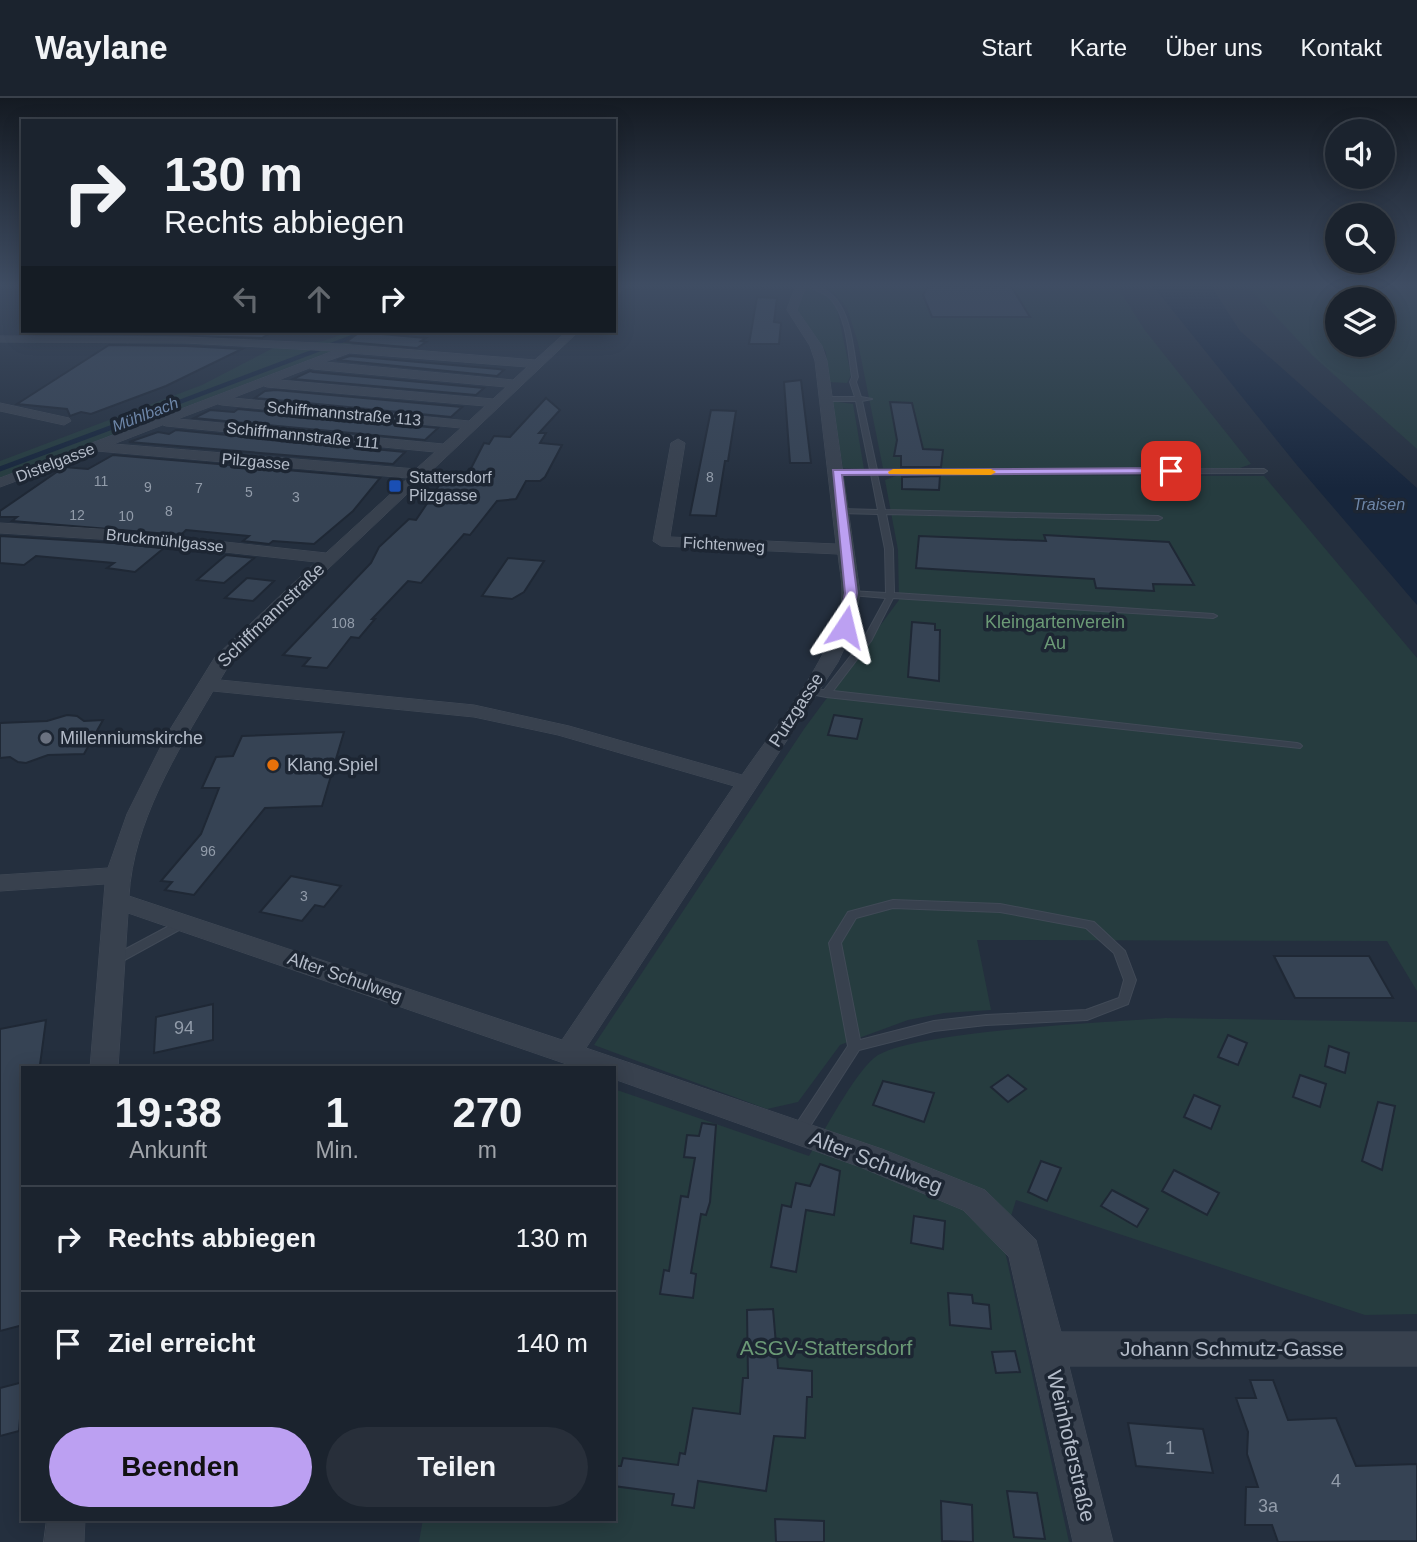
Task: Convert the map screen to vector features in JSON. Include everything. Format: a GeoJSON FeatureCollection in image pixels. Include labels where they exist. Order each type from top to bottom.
{"type":"FeatureCollection","features":[{"type":"Feature","properties":{"kind":"street","name":"Distelgasse"},"geometry":{"type":"LineString","coordinates":[[0,483],[264,382],[331,353]]}},
{"type":"Feature","properties":{"kind":"street"},"geometry":{"type":"LineString","coordinates":[[408,353],[537,364]]}},
{"type":"Feature","properties":{"kind":"street","name":"Schiffmannstraße"},"geometry":{"type":"LineString","coordinates":[[104,1066],[118,888],[138,814],[206,684],[224,657],[549,353]]}},
{"type":"Feature","properties":{"kind":"street","name":"Putzgasse"},"geometry":{"type":"LineString","coordinates":[[569,1052],[748,783],[817,693],[845,627],[851,593],[826,399],[817,353]]}},
{"type":"Feature","properties":{"kind":"street"},"geometry":{"type":"LineString","coordinates":[[306,365],[515,384]]}},
{"type":"Feature","properties":{"kind":"street"},"geometry":{"type":"LineString","coordinates":[[264,382],[494,403]]}},
{"type":"Feature","properties":{"kind":"street","name":"Schiffmannstraße 113"},"geometry":{"type":"LineString","coordinates":[[217,400],[470,425]]}},
{"type":"Feature","properties":{"kind":"street"},"geometry":{"type":"LineString","coordinates":[[0,407],[64,421]]}},
{"type":"Feature","properties":{"kind":"street","name":"Schiffmannstraße 111"},"geometry":{"type":"LineString","coordinates":[[161,421],[446,449]]}},
{"type":"Feature","properties":{"kind":"street","name":"Fichtenweg"},"geometry":{"type":"LineString","coordinates":[[678,443],[661,541],[844,549]]}},
{"type":"Feature","properties":{"kind":"street","name":"Pilzgasse"},"geometry":{"type":"LineString","coordinates":[[94,447],[418,474]]}},
{"type":"Feature","properties":{"kind":"street","name":"Bruckmühlgasse"},"geometry":{"type":"LineString","coordinates":[[0,528],[115,535],[330,558]]}},
{"type":"Feature","properties":{"kind":"street"},"geometry":{"type":"LineString","coordinates":[[206,684],[474,711],[562,730],[748,783]]}},
{"type":"Feature","properties":{"kind":"street"},"geometry":{"type":"LineString","coordinates":[[0,883],[118,888]]}},
{"type":"Feature","properties":{"kind":"street","name":"Alter Schulweg"},"geometry":{"type":"LineString","coordinates":[[118,888],[184,922],[608,1066]]}},
{"type":"Feature","properties":{"kind":"street","name":"Alter Schulweg"},"geometry":{"type":"LineString","coordinates":[[616,1069],[798,1133],[974,1200],[1024,1250],[1048,1349]]}},
{"type":"Feature","properties":{"kind":"street","name":"Johann Schmutz-Gasse"},"geometry":{"type":"LineString","coordinates":[[1048,1349],[1417,1349]]}},
{"type":"Feature","properties":{"kind":"street","name":"Weinhoferstraße"},"geometry":{"type":"LineString","coordinates":[[1048,1349],[1093,1542]]}},
{"type":"Feature","properties":{"kind":"street"},"geometry":{"type":"LineString","coordinates":[[64,1542],[66,1521]]}},
{"type":"Feature","properties":{"kind":"lane"},"geometry":{"type":"LineString","coordinates":[[817,693],[867,641],[890,597],[889,549],[860,403],[856,399],[850,353]]}},
{"type":"Feature","properties":{"kind":"lane"},"geometry":{"type":"LineString","coordinates":[[826,399],[869,399]]}},
{"type":"Feature","properties":{"kind":"lane"},"geometry":{"type":"LineString","coordinates":[[836,472],[1264,471]]}},
{"type":"Feature","properties":{"kind":"lane"},"geometry":{"type":"LineString","coordinates":[[840,511],[1158,518]]}},
{"type":"Feature","properties":{"kind":"lane"},"geometry":{"type":"LineString","coordinates":[[851,593],[1213,616]]}},
{"type":"Feature","properties":{"kind":"lane"},"geometry":{"type":"LineString","coordinates":[[817,693],[1297,746]]}},
{"type":"Feature","properties":{"kind":"lane"},"geometry":{"type":"LineString","coordinates":[[798,1133],[855,1046],[934,1026],[986,1020],[1087,1015],[1124,1001],[1130,980],[1119,951],[1090,925],[1000,908],[893,904],[852,915],[835,943],[855,1046]]}},
{"type":"Feature","properties":{"kind":"lane"},"geometry":{"type":"LineString","coordinates":[[113,961],[184,922]]}},
{"type":"Feature","properties":{"kind":"green space"},"geometry":{"type":"Polygon","coordinates":[[[263,353],[326,353],[0,478],[0,461],[202,385],[263,353]]]}},
{"type":"Feature","properties":{"kind":"green space"},"geometry":{"type":"Polygon","coordinates":[[[826,353],[846,353],[851,375],[847,383],[829,382],[826,353]]]}},
{"type":"Feature","properties":{"kind":"green space"},"geometry":{"type":"Polygon","coordinates":[[[860,353],[1163,353],[1251,464],[1240,468],[883,468],[860,353]]]}},
{"type":"Feature","properties":{"kind":"green space"},"geometry":{"type":"Polygon","coordinates":[[[1310,353],[1325,353],[1325,357],[1395,357],[1395,353],[1417,353],[1417,449],[1310,353]]]}},
{"type":"Feature","properties":{"kind":"green space"},"geometry":{"type":"Polygon","coordinates":[[[832,401],[853,404],[864,469],[843,468],[832,401]]]}},
{"type":"Feature","properties":{"kind":"green space","name":"Kleingartenverein Au"},"geometry":{"type":"Polygon","coordinates":[[[898,475],[1264,476],[1417,658],[1417,991],[1387,941],[977,940],[991,1010],[944,1013],[908,1020],[840,1045],[798,1102],[767,1109],[594,1045],[804,729],[899,600],[898,550],[885,480],[898,475]]]}},
{"type":"Feature","properties":{"kind":"green space","name":"ASGV-Stattersdorf"},"geometry":{"type":"Polygon","coordinates":[[[1165,1018],[1417,1022],[1417,1314],[1365,1315],[1016,1200],[1003,1242],[1069,1542],[419,1542],[423,1521],[616,1521],[616,1090],[809,1156],[848,1090],[874,1058],[894,1049],[926,1041],[1059,1025],[1165,1018]]]}},
{"type":"Feature","properties":{"kind":"water","name":"Traisen"},"geometry":{"type":"Polygon","coordinates":[[[1207,353],[1265,353],[1417,488],[1417,605],[1296,464],[1207,353]]]}},
{"type":"Feature","properties":{"kind":"building"},"geometry":{"type":"Polygon","coordinates":[[[96,353],[233,353],[166,386],[91,414],[81,412],[70,416],[67,409],[17,404],[96,353]]]}},
{"type":"Feature","properties":{"kind":"building"},"geometry":{"type":"Polygon","coordinates":[[[350,356],[504,370],[497,376],[337,360],[350,356]]]}},
{"type":"Feature","properties":{"kind":"building"},"geometry":{"type":"Polygon","coordinates":[[[310,371],[484,388],[476,395],[293,379],[310,371]]]}},
{"type":"Feature","properties":{"kind":"building"},"geometry":{"type":"Polygon","coordinates":[[[801,380],[811,463],[790,463],[784,382],[801,380]]]}},
{"type":"Feature","properties":{"kind":"building"},"geometry":{"type":"Polygon","coordinates":[[[265,391],[462,407],[451,417],[255,398],[265,391]]]}},
{"type":"Feature","properties":{"kind":"building"},"geometry":{"type":"Polygon","coordinates":[[[546,398],[560,410],[539,433],[546,433],[540,443],[562,445],[545,477],[540,481],[526,481],[516,499],[497,501],[470,535],[464,534],[421,583],[408,581],[372,619],[375,619],[359,638],[351,637],[327,668],[303,666],[310,658],[283,655],[371,563],[379,547],[409,519],[416,520],[442,481],[464,482],[484,443],[489,444],[494,436],[510,437],[546,398]]]}},
{"type":"Feature","properties":{"kind":"building"},"geometry":{"type":"Polygon","coordinates":[[[890,402],[912,403],[923,449],[943,450],[941,467],[901,467],[901,456],[894,456],[897,440],[890,402]]]}},
{"type":"Feature","properties":{"kind":"building"},"geometry":{"type":"Polygon","coordinates":[[[238,409],[438,428],[425,440],[194,418],[210,410],[234,412],[238,409]]]}},
{"type":"Feature","properties":{"kind":"building"},"geometry":{"type":"Polygon","coordinates":[[[711,410],[736,411],[728,461],[725,461],[716,516],[690,515],[711,410]]]}},
{"type":"Feature","properties":{"kind":"building"},"geometry":{"type":"Polygon","coordinates":[[[176,430],[405,452],[393,464],[129,442],[158,432],[169,434],[176,430]]]}},
{"type":"Feature","properties":{"kind":"building"},"geometry":{"type":"Polygon","coordinates":[[[113,455],[380,478],[353,511],[314,544],[273,541],[269,544],[243,541],[249,536],[186,530],[181,535],[12,521],[17,517],[0,517],[0,511],[64,467],[88,469],[113,455]]]}},
{"type":"Feature","properties":{"kind":"building"},"geometry":{"type":"Polygon","coordinates":[[[940,476],[939,490],[902,489],[902,477],[940,476]]]}},
{"type":"Feature","properties":{"kind":"building"},"geometry":{"type":"Polygon","coordinates":[[[1044,535],[1169,542],[1194,585],[1153,584],[1154,591],[1096,588],[1094,579],[916,568],[919,536],[1046,541],[1044,535]]]}},
{"type":"Feature","properties":{"kind":"building"},"geometry":{"type":"Polygon","coordinates":[[[0,536],[164,548],[135,572],[107,568],[114,563],[36,556],[24,565],[0,563],[0,536]]]}},
{"type":"Feature","properties":{"kind":"building"},"geometry":{"type":"Polygon","coordinates":[[[226,555],[254,558],[224,583],[197,580],[226,555]]]}},
{"type":"Feature","properties":{"kind":"building"},"geometry":{"type":"Polygon","coordinates":[[[508,558],[544,561],[524,592],[512,599],[482,596],[508,558]]]}},
{"type":"Feature","properties":{"kind":"building"},"geometry":{"type":"Polygon","coordinates":[[[247,578],[274,581],[253,601],[225,598],[247,578]]]}},
{"type":"Feature","properties":{"kind":"building"},"geometry":{"type":"Polygon","coordinates":[[[912,622],[935,624],[935,630],[940,630],[939,681],[908,677],[912,622]]]}},
{"type":"Feature","properties":{"kind":"building","name":"Millenniumskirche"},"geometry":{"type":"Polygon","coordinates":[[[67,715],[77,716],[84,721],[103,720],[84,754],[48,755],[26,763],[10,757],[0,758],[0,723],[47,721],[67,715]]]}},
{"type":"Feature","properties":{"kind":"building"},"geometry":{"type":"Polygon","coordinates":[[[834,715],[862,719],[857,739],[828,735],[834,715]]]}},
{"type":"Feature","properties":{"kind":"building","name":"Klang.Spiel"},"geometry":{"type":"Polygon","coordinates":[[[344,732],[322,806],[265,808],[194,895],[165,890],[172,882],[161,881],[201,834],[219,788],[202,788],[216,757],[233,756],[242,736],[344,732]]]}},
{"type":"Feature","properties":{"kind":"building"},"geometry":{"type":"Polygon","coordinates":[[[291,876],[341,886],[324,907],[315,905],[302,921],[260,912],[291,876]]]}},
{"type":"Feature","properties":{"kind":"building"},"geometry":{"type":"Polygon","coordinates":[[[1274,956],[1369,956],[1393,998],[1295,998],[1274,956]]]}},
{"type":"Feature","properties":{"kind":"building"},"geometry":{"type":"Polygon","coordinates":[[[213,1004],[213,1040],[154,1053],[156,1017],[213,1004]]]}},
{"type":"Feature","properties":{"kind":"building"},"geometry":{"type":"Polygon","coordinates":[[[46,1020],[40,1065],[21,1066],[21,1326],[0,1331],[0,1029],[46,1020]]]}},
{"type":"Feature","properties":{"kind":"building"},"geometry":{"type":"Polygon","coordinates":[[[1228,1035],[1247,1043],[1238,1065],[1218,1057],[1228,1035]]]}},
{"type":"Feature","properties":{"kind":"building"},"geometry":{"type":"Polygon","coordinates":[[[1329,1046],[1349,1053],[1345,1073],[1325,1066],[1329,1046]]]}},
{"type":"Feature","properties":{"kind":"building"},"geometry":{"type":"Polygon","coordinates":[[[1008,1075],[1026,1089],[1008,1102],[991,1087],[1008,1075]]]}},
{"type":"Feature","properties":{"kind":"building"},"geometry":{"type":"Polygon","coordinates":[[[1300,1075],[1326,1084],[1320,1107],[1293,1097],[1300,1075]]]}},
{"type":"Feature","properties":{"kind":"building"},"geometry":{"type":"Polygon","coordinates":[[[883,1081],[934,1093],[924,1122],[873,1105],[883,1081]]]}},
{"type":"Feature","properties":{"kind":"building"},"geometry":{"type":"Polygon","coordinates":[[[1194,1095],[1220,1106],[1211,1129],[1184,1117],[1194,1095]]]}},
{"type":"Feature","properties":{"kind":"building"},"geometry":{"type":"Polygon","coordinates":[[[1378,1102],[1395,1106],[1382,1170],[1362,1161],[1378,1102]]]}},
{"type":"Feature","properties":{"kind":"building"},"geometry":{"type":"Polygon","coordinates":[[[702,1123],[716,1125],[710,1202],[706,1215],[701,1214],[691,1273],[696,1274],[693,1298],[660,1294],[664,1270],[669,1271],[681,1196],[688,1197],[695,1158],[684,1157],[687,1135],[699,1136],[702,1123]]]}},
{"type":"Feature","properties":{"kind":"building"},"geometry":{"type":"Polygon","coordinates":[[[1041,1161],[1061,1168],[1047,1201],[1028,1192],[1041,1161]]]}},
{"type":"Feature","properties":{"kind":"building"},"geometry":{"type":"Polygon","coordinates":[[[820,1164],[840,1171],[834,1215],[806,1210],[796,1272],[771,1267],[782,1205],[791,1207],[796,1183],[810,1186],[820,1164]]]}},
{"type":"Feature","properties":{"kind":"building"},"geometry":{"type":"Polygon","coordinates":[[[1174,1170],[1219,1193],[1207,1215],[1162,1191],[1174,1170]]]}},
{"type":"Feature","properties":{"kind":"building"},"geometry":{"type":"Polygon","coordinates":[[[1112,1190],[1148,1209],[1137,1227],[1101,1206],[1112,1190]]]}},
{"type":"Feature","properties":{"kind":"building"},"geometry":{"type":"Polygon","coordinates":[[[914,1216],[945,1221],[943,1249],[911,1243],[914,1216]]]}},
{"type":"Feature","properties":{"kind":"building"},"geometry":{"type":"Polygon","coordinates":[[[948,1293],[972,1295],[973,1303],[989,1305],[991,1329],[950,1325],[948,1293]]]}},
{"type":"Feature","properties":{"kind":"building"},"geometry":{"type":"Polygon","coordinates":[[[773,1309],[778,1368],[812,1371],[812,1397],[807,1397],[805,1438],[774,1436],[766,1491],[698,1481],[694,1508],[672,1505],[674,1494],[616,1486],[616,1466],[621,1466],[623,1458],[678,1465],[680,1453],[685,1454],[693,1408],[740,1414],[743,1378],[748,1378],[747,1310],[773,1309]]]}},
{"type":"Feature","properties":{"kind":"building"},"geometry":{"type":"Polygon","coordinates":[[[1015,1351],[1020,1372],[996,1373],[992,1352],[1015,1351]]]}},
{"type":"Feature","properties":{"kind":"building"},"geometry":{"type":"Polygon","coordinates":[[[1250,1380],[1273,1380],[1288,1420],[1336,1418],[1356,1466],[1417,1464],[1417,1541],[1278,1542],[1272,1525],[1245,1525],[1246,1487],[1258,1487],[1247,1454],[1248,1432],[1236,1398],[1256,1398],[1250,1380]]]}},
{"type":"Feature","properties":{"kind":"building"},"geometry":{"type":"Polygon","coordinates":[[[21,1383],[19,1431],[0,1436],[0,1388],[21,1383]]]}},
{"type":"Feature","properties":{"kind":"building"},"geometry":{"type":"Polygon","coordinates":[[[1128,1423],[1203,1429],[1213,1473],[1136,1466],[1128,1423]]]}},
{"type":"Feature","properties":{"kind":"building"},"geometry":{"type":"Polygon","coordinates":[[[1007,1491],[1037,1493],[1045,1539],[1014,1537],[1007,1491]]]}},
{"type":"Feature","properties":{"kind":"building"},"geometry":{"type":"Polygon","coordinates":[[[941,1501],[972,1505],[973,1542],[942,1541],[941,1501]]]}},
{"type":"Feature","properties":{"kind":"building"},"geometry":{"type":"Polygon","coordinates":[[[775,1519],[824,1521],[824,1542],[776,1542],[775,1519]]]}},
{"type":"Feature","properties":{"kind":"waterway","name":"Mühlbach"},"geometry":{"type":"LineString","coordinates":[[121,424],[309,353]]}},
{"type":"Feature","properties":{"kind":"waterway","name":"Mühlbach"},"geometry":{"type":"LineString","coordinates":[[0,469],[126,422]]}},
{"type":"Feature","properties":{"kind":"slow traffic"},"geometry":{"type":"LineString","coordinates":[[893,472],[991,472]]}},
{"type":"Feature","properties":{"kind":"place","name":"Stattersdorf Pilzgasse"},"geometry":{"type":"Point","coordinates":[395,486]}},
{"type":"Feature","properties":{"kind":"place","name":"Millenniumskirche"},"geometry":{"type":"Point","coordinates":[46,738]}},
{"type":"Feature","properties":{"kind":"place","name":"Klang.Spiel"},"geometry":{"type":"Point","coordinates":[273,765]}},
{"type":"Feature","properties":{"kind":"route"},"geometry":{"type":"LineString","coordinates":[[845,627],[851,593],[836,472],[1171,471]]}}]}
